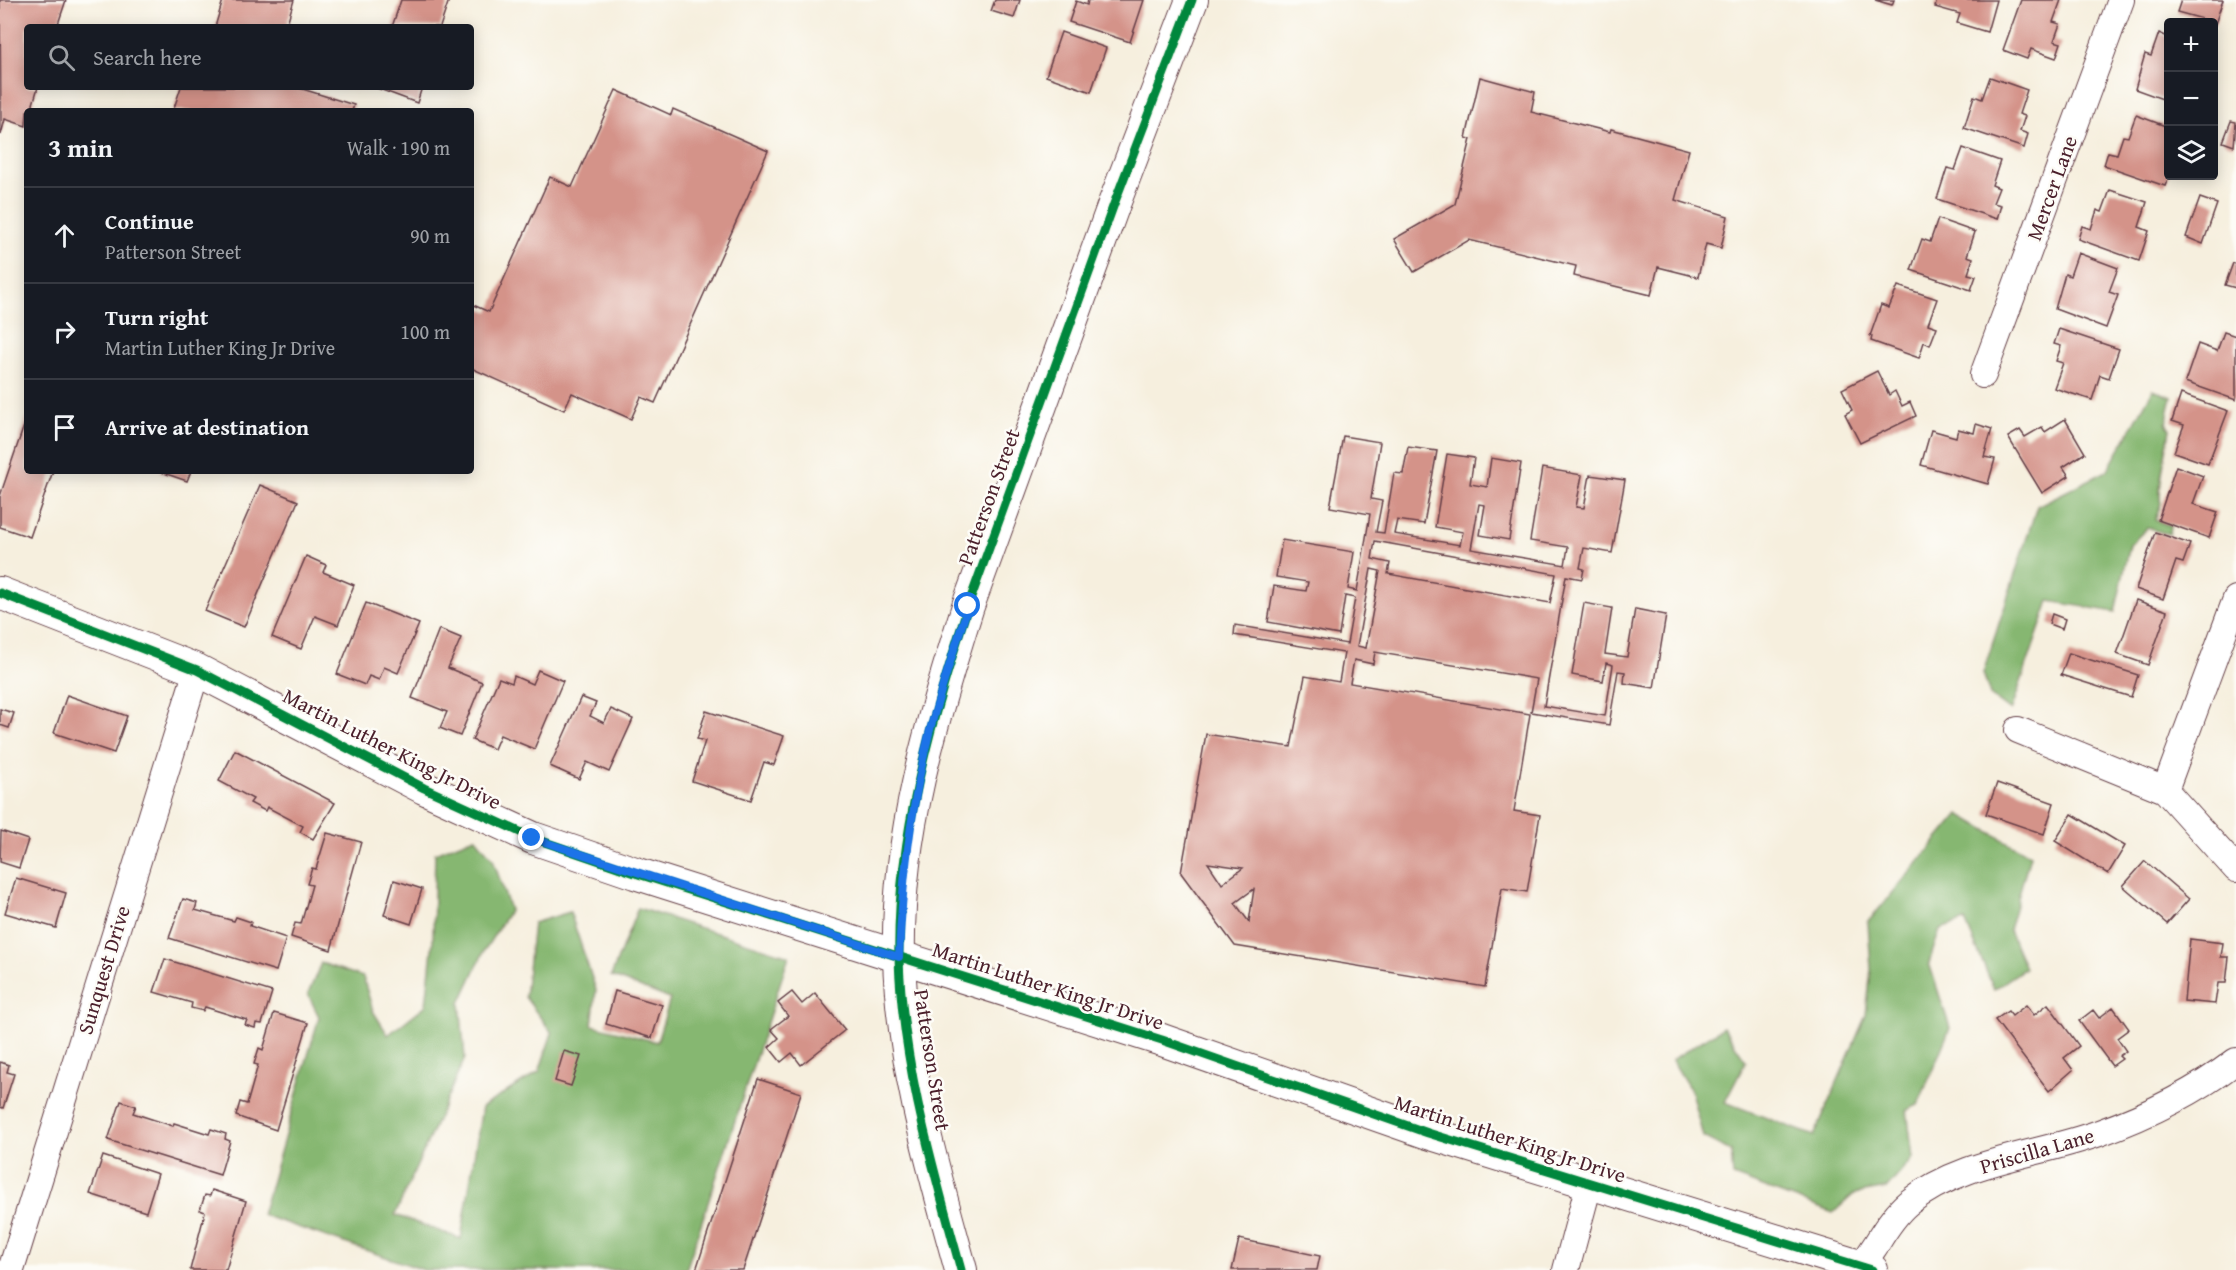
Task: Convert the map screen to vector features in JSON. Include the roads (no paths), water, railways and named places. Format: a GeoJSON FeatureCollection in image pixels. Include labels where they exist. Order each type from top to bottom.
{"type":"FeatureCollection","features":[{"type":"Feature","properties":{"kind":"street","name":"Patterson Street"},"geometry":{"type":"LineString","coordinates":[[961,1270],[926,1141],[903,1016],[899,957],[901,902],[912,818],[930,731],[948,668],[1114,204],[1192,0]]}},
{"type":"Feature","properties":{"kind":"street","name":"Mercer Lane"},"geometry":{"type":"LineString","coordinates":[[1983,375],[2121,0]]}},
{"type":"Feature","properties":{"kind":"street","name":"Martin Luther King Jr Drive"},"geometry":{"type":"LineString","coordinates":[[0,593],[197,670],[433,793],[522,833],[635,873],[1162,1040],[1428,1133],[1865,1269]]}},
{"type":"Feature","properties":{"kind":"street"},"geometry":{"type":"LineString","coordinates":[[2165,790],[2236,599]]}},
{"type":"Feature","properties":{"kind":"street","name":"Sunquest Drive"},"geometry":{"type":"LineString","coordinates":[[11,1270],[197,670]]}},
{"type":"Feature","properties":{"kind":"street"},"geometry":{"type":"LineString","coordinates":[[2018,730],[2165,790],[2236,869]]}},
{"type":"Feature","properties":{"kind":"street","name":"Priscilla Lane"},"geometry":{"type":"LineString","coordinates":[[1865,1269],[1893,1219],[1907,1203],[1932,1187],[1974,1169],[2097,1134],[2142,1117],[2202,1086],[2236,1061]]}},
{"type":"Feature","properties":{"kind":"street"},"geometry":{"type":"LineString","coordinates":[[1566,1270],[1588,1184]]}}]}
